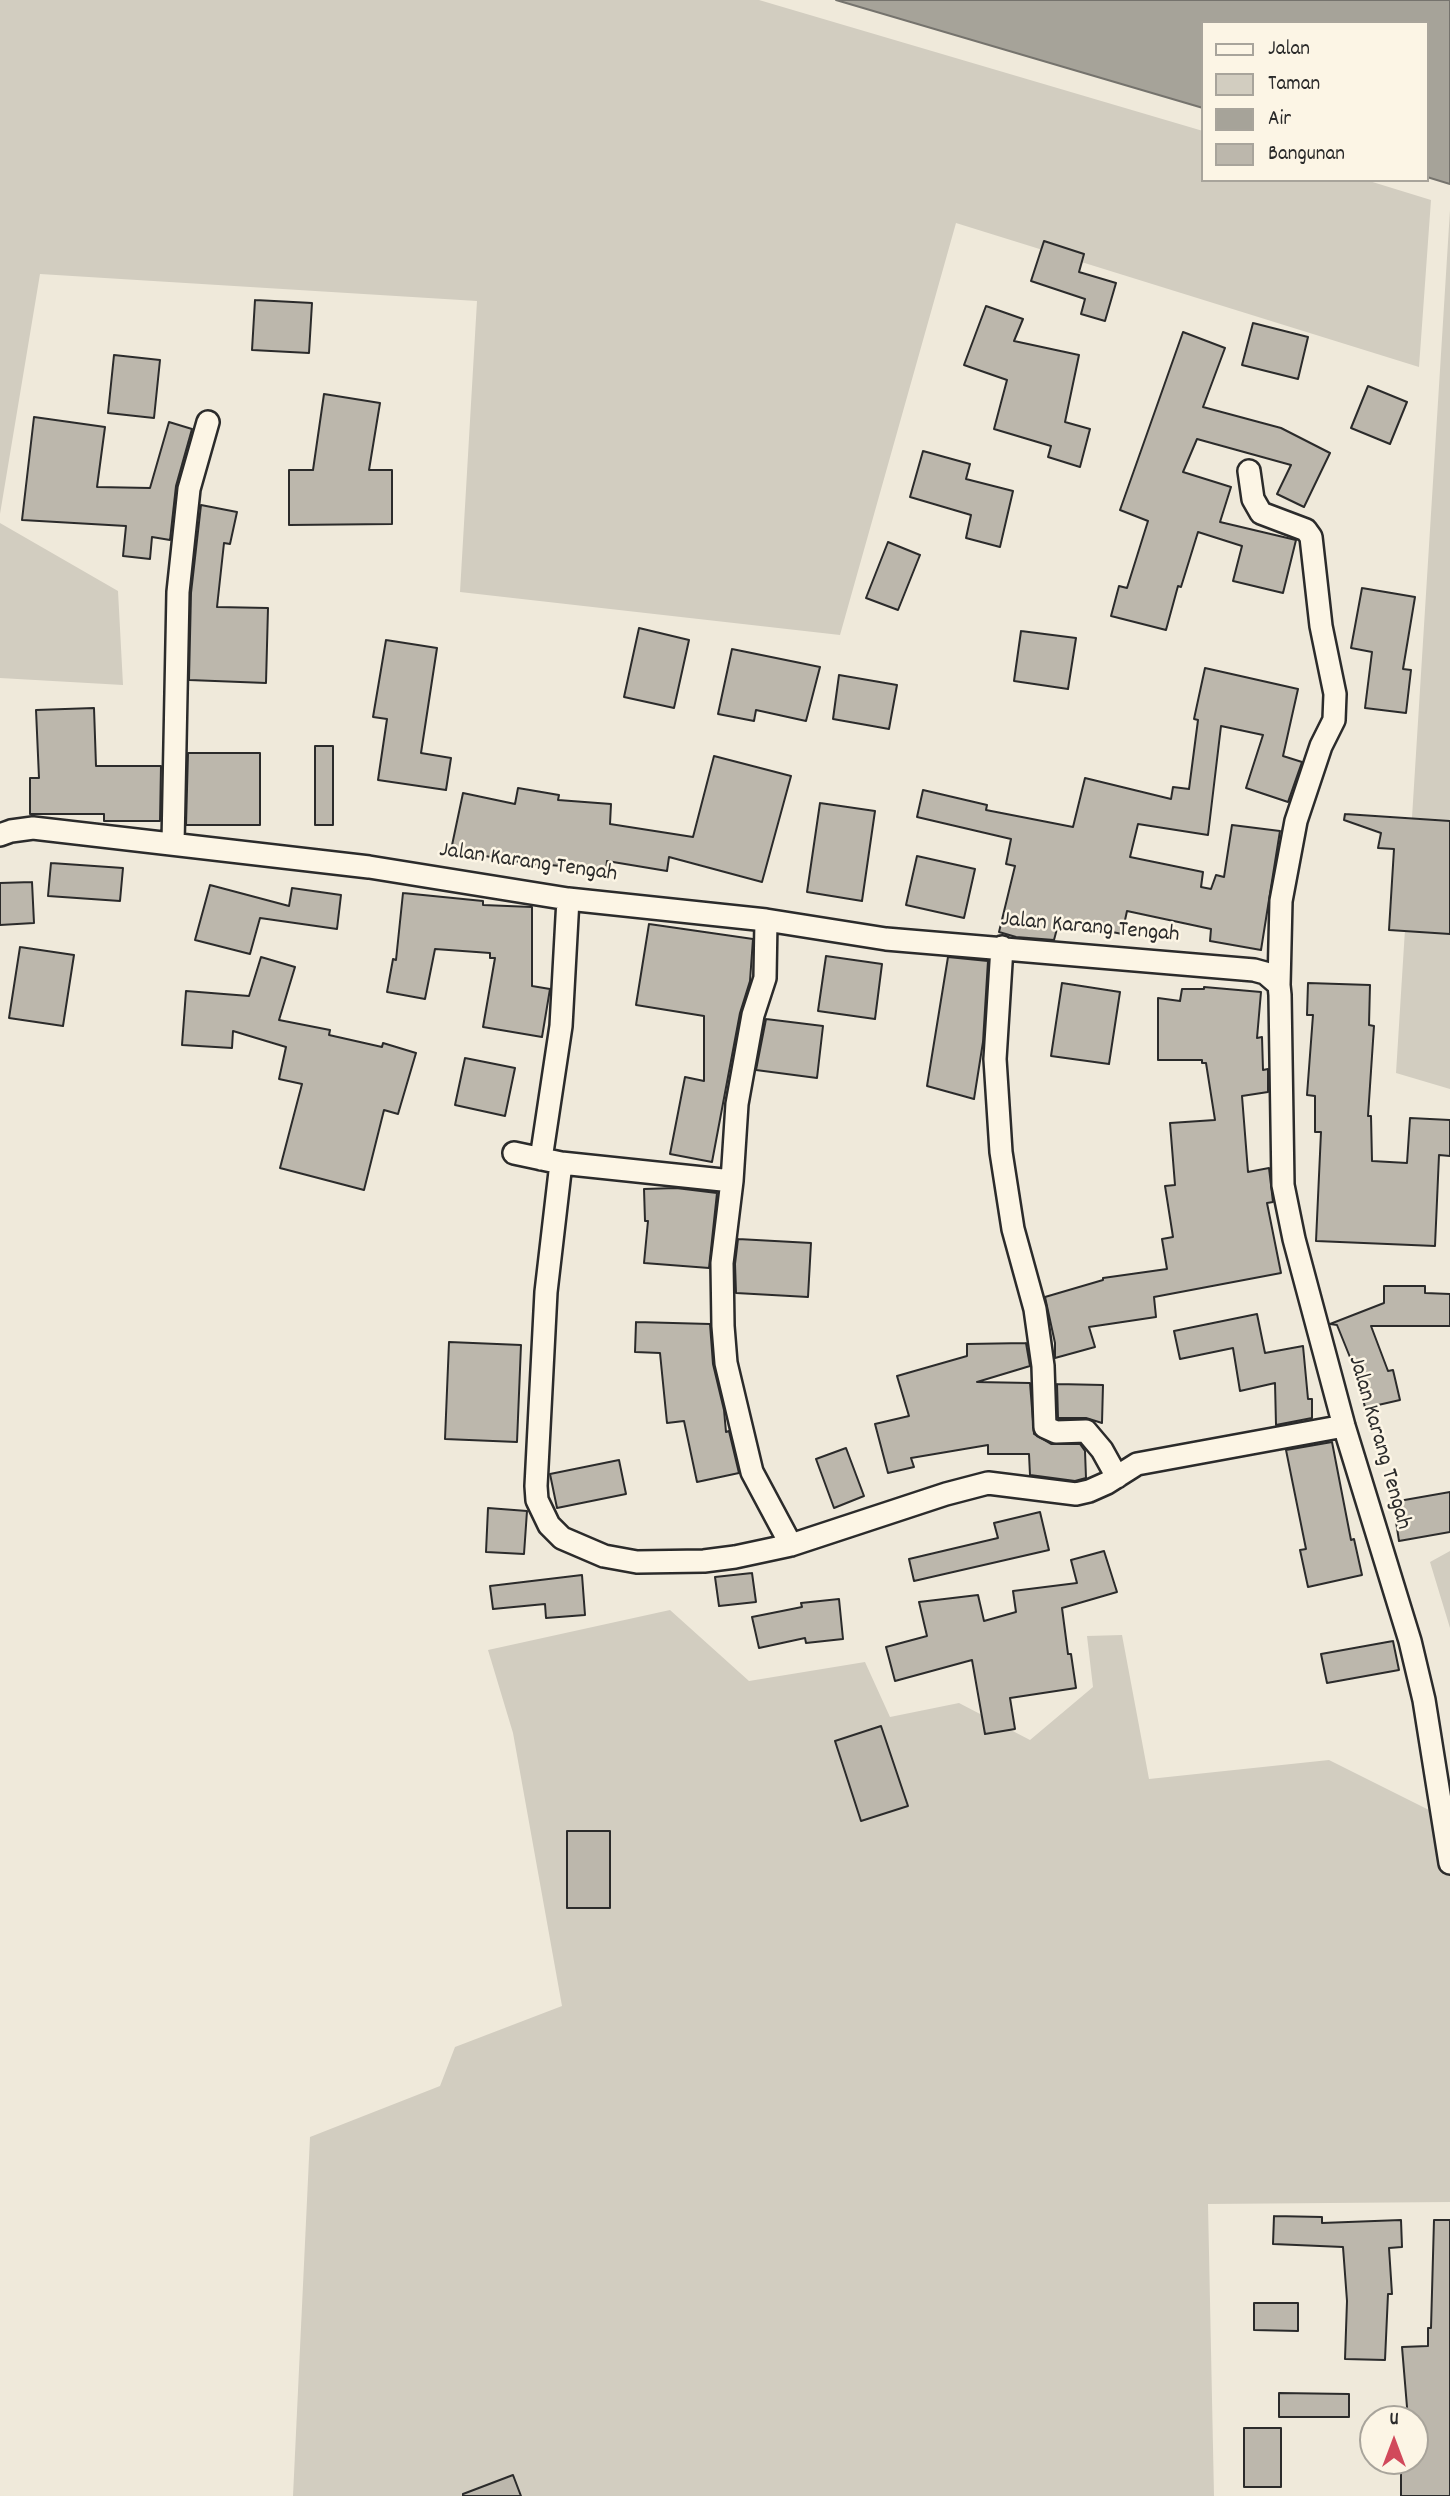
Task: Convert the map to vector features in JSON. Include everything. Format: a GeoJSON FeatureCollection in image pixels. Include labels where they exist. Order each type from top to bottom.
{"type":"FeatureCollection","features":[{"type":"Feature","properties":{"kind":"street"},"geometry":{"type":"LineString","coordinates":[[173,844],[178,592],[189,489],[208,422]]}},
{"type":"Feature","properties":{"kind":"street"},"geometry":{"type":"LineString","coordinates":[[1249,471],[1253,499],[1261,513],[1306,530],[1311,537],[1321,626],[1335,694],[1334,720],[1321,746],[1296,821],[1281,901],[1279,985]]}},
{"type":"Feature","properties":{"kind":"street","name":"Jalan Karang Tengah"},"geometry":{"type":"LineString","coordinates":[[0,835],[33,828],[369,867],[568,899],[766,919],[886,939],[1002,947],[1265,973],[1279,985],[1283,1185],[1294,1239],[1344,1426],[1413,1653],[1424,1700],[1450,1863]]}},
{"type":"Feature","properties":{"kind":"street"},"geometry":{"type":"LineString","coordinates":[[568,899],[551,1161],[537,1446],[537,1500],[549,1525],[562,1538],[604,1556],[638,1562],[704,1561],[735,1557],[791,1545],[946,1494],[988,1483],[1076,1494],[1089,1491],[1137,1464],[1344,1426]]}},
{"type":"Feature","properties":{"kind":"street"},"geometry":{"type":"LineString","coordinates":[[766,919],[765,978],[753,1015],[740,1085],[722,1263],[722,1313],[726,1363],[752,1472],[791,1545]]}},
{"type":"Feature","properties":{"kind":"street"},"geometry":{"type":"LineString","coordinates":[[1002,947],[995,1059],[1000,1152],[1013,1229],[1035,1309],[1043,1366],[1045,1427],[1056,1432],[1086,1431],[1102,1450],[1117,1477]]}},
{"type":"Feature","properties":{"kind":"street"},"geometry":{"type":"LineString","coordinates":[[514,1153],[551,1161],[732,1181]]}},
{"type":"Feature","properties":{"kind":"green space"},"geometry":{"type":"Polygon","coordinates":[[[0,0],[759,0],[1202,131],[1202,182],[1372,182],[1431,200],[1419,367],[956,223],[840,635],[460,592],[477,301],[40,274],[0,514],[0,0]]]}},
{"type":"Feature","properties":{"kind":"green space"},"geometry":{"type":"Polygon","coordinates":[[[1450,210],[1450,1089],[1396,1073],[1450,210]]]}},
{"type":"Feature","properties":{"kind":"green space"},"geometry":{"type":"Polygon","coordinates":[[[0,523],[118,591],[123,685],[0,678],[0,523]]]}},
{"type":"Feature","properties":{"kind":"green space"},"geometry":{"type":"Polygon","coordinates":[[[1450,1551],[1450,1628],[1430,1562],[1450,1551]]]}},
{"type":"Feature","properties":{"kind":"green space"},"geometry":{"type":"Polygon","coordinates":[[[670,1610],[749,1681],[865,1662],[890,1717],[959,1703],[1030,1740],[1093,1687],[1087,1636],[1122,1635],[1149,1779],[1329,1760],[1431,1811],[1450,1870],[1450,2202],[1208,2204],[1214,2496],[293,2496],[310,2137],[440,2086],[455,2047],[562,2006],[513,1733],[488,1650],[670,1610]]]}},
{"type":"Feature","properties":{"kind":"water"},"geometry":{"type":"Polygon","coordinates":[[[836,0],[1450,0],[1450,184],[1429,178],[1429,21],[1202,21],[1202,108],[836,0]]]}},
{"type":"Feature","properties":{"kind":"building"},"geometry":{"type":"Polygon","coordinates":[[[1044,241],[1084,254],[1079,272],[1116,283],[1105,321],[1081,314],[1085,299],[1031,281],[1044,241]]]}},
{"type":"Feature","properties":{"kind":"building"},"geometry":{"type":"Polygon","coordinates":[[[255,300],[312,303],[309,353],[252,350],[255,300]]]}},
{"type":"Feature","properties":{"kind":"building"},"geometry":{"type":"Polygon","coordinates":[[[986,306],[1023,319],[1014,341],[1079,355],[1065,422],[1090,429],[1080,467],[1048,457],[1051,446],[994,429],[1007,380],[964,365],[986,306]]]}},
{"type":"Feature","properties":{"kind":"building"},"geometry":{"type":"Polygon","coordinates":[[[1253,323],[1308,337],[1298,379],[1242,365],[1253,323]]]}},
{"type":"Feature","properties":{"kind":"building"},"geometry":{"type":"Polygon","coordinates":[[[1183,332],[1225,348],[1203,407],[1281,428],[1330,453],[1304,507],[1277,494],[1291,465],[1197,439],[1183,472],[1231,487],[1220,522],[1296,540],[1283,593],[1233,581],[1242,546],[1198,532],[1181,587],[1178,586],[1166,630],[1111,616],[1119,586],[1127,588],[1148,521],[1120,510],[1183,332]]]}},
{"type":"Feature","properties":{"kind":"building"},"geometry":{"type":"Polygon","coordinates":[[[114,355],[160,360],[154,418],[108,413],[114,355]]]}},
{"type":"Feature","properties":{"kind":"building"},"geometry":{"type":"Polygon","coordinates":[[[1368,386],[1407,402],[1390,444],[1351,428],[1368,386]]]}},
{"type":"Feature","properties":{"kind":"building"},"geometry":{"type":"Polygon","coordinates":[[[324,394],[380,403],[369,470],[392,470],[392,524],[289,525],[289,470],[313,470],[324,394]]]}},
{"type":"Feature","properties":{"kind":"building"},"geometry":{"type":"Polygon","coordinates":[[[34,417],[105,427],[97,487],[150,488],[169,422],[192,429],[176,486],[170,540],[152,537],[150,559],[123,556],[126,526],[22,520],[34,417]]]}},
{"type":"Feature","properties":{"kind":"building"},"geometry":{"type":"Polygon","coordinates":[[[923,451],[970,464],[966,479],[1013,491],[1000,547],[966,538],[971,515],[910,497],[923,451]]]}},
{"type":"Feature","properties":{"kind":"building"},"geometry":{"type":"Polygon","coordinates":[[[201,505],[237,512],[230,544],[224,543],[217,607],[268,608],[266,683],[189,680],[191,593],[201,505]]]}},
{"type":"Feature","properties":{"kind":"building"},"geometry":{"type":"Polygon","coordinates":[[[888,542],[920,555],[898,610],[866,598],[888,542]]]}},
{"type":"Feature","properties":{"kind":"building"},"geometry":{"type":"Polygon","coordinates":[[[1362,588],[1415,597],[1403,669],[1411,670],[1406,713],[1365,708],[1372,652],[1351,648],[1362,588]]]}},
{"type":"Feature","properties":{"kind":"building"},"geometry":{"type":"Polygon","coordinates":[[[639,628],[689,640],[674,708],[624,697],[639,628]]]}},
{"type":"Feature","properties":{"kind":"building"},"geometry":{"type":"Polygon","coordinates":[[[1021,631],[1076,638],[1068,689],[1014,681],[1021,631]]]}},
{"type":"Feature","properties":{"kind":"building"},"geometry":{"type":"Polygon","coordinates":[[[386,640],[437,648],[421,753],[451,758],[446,790],[378,780],[387,719],[373,717],[386,640]]]}},
{"type":"Feature","properties":{"kind":"building"},"geometry":{"type":"Polygon","coordinates":[[[732,649],[820,667],[806,721],[756,710],[754,721],[718,714],[732,649]]]}},
{"type":"Feature","properties":{"kind":"building"},"geometry":{"type":"Polygon","coordinates":[[[1205,668],[1298,689],[1283,756],[1302,762],[1288,802],[1246,788],[1263,735],[1221,726],[1208,835],[1138,824],[1130,857],[1203,872],[1201,887],[1211,889],[1216,875],[1224,877],[1232,825],[1280,831],[1261,950],[1210,941],[1211,929],[1127,911],[1122,934],[1059,921],[1054,940],[1016,937],[999,932],[1015,866],[1006,864],[1011,839],[917,817],[923,790],[987,805],[986,810],[1073,827],[1085,778],[1171,799],[1173,787],[1189,789],[1198,720],[1194,719],[1205,668]]]}},
{"type":"Feature","properties":{"kind":"building"},"geometry":{"type":"Polygon","coordinates":[[[839,675],[897,685],[889,729],[833,719],[839,675]]]}},
{"type":"Feature","properties":{"kind":"building"},"geometry":{"type":"Polygon","coordinates":[[[94,708],[96,766],[161,766],[160,821],[104,821],[104,814],[30,814],[30,778],[39,778],[36,710],[94,708]]]}},
{"type":"Feature","properties":{"kind":"building"},"geometry":{"type":"Polygon","coordinates":[[[315,746],[333,746],[333,825],[315,825],[315,746]]]}},
{"type":"Feature","properties":{"kind":"building"},"geometry":{"type":"Polygon","coordinates":[[[188,753],[260,753],[260,825],[186,825],[188,753]]]}},
{"type":"Feature","properties":{"kind":"building"},"geometry":{"type":"Polygon","coordinates":[[[714,756],[791,776],[762,882],[669,857],[667,871],[607,861],[606,869],[548,867],[451,850],[463,793],[515,804],[518,788],[559,795],[558,800],[611,804],[610,824],[693,837],[714,756]]]}},
{"type":"Feature","properties":{"kind":"building"},"geometry":{"type":"Polygon","coordinates":[[[820,803],[875,811],[862,901],[807,892],[820,803]]]}},
{"type":"Feature","properties":{"kind":"building"},"geometry":{"type":"Polygon","coordinates":[[[1345,814],[1450,821],[1450,934],[1389,930],[1394,849],[1378,848],[1381,833],[1344,820],[1345,814]]]}},
{"type":"Feature","properties":{"kind":"building"},"geometry":{"type":"Polygon","coordinates":[[[917,856],[975,869],[964,918],[906,905],[917,856]]]}},
{"type":"Feature","properties":{"kind":"building"},"geometry":{"type":"Polygon","coordinates":[[[51,863],[123,868],[120,901],[48,896],[51,863]]]}},
{"type":"Feature","properties":{"kind":"building"},"geometry":{"type":"Polygon","coordinates":[[[32,882],[34,923],[0,925],[0,883],[32,882]]]}},
{"type":"Feature","properties":{"kind":"building"},"geometry":{"type":"Polygon","coordinates":[[[210,885],[289,906],[292,888],[341,895],[337,929],[260,918],[250,954],[195,940],[210,885]]]}},
{"type":"Feature","properties":{"kind":"building"},"geometry":{"type":"Polygon","coordinates":[[[403,893],[483,901],[483,905],[532,907],[532,986],[550,989],[542,1037],[483,1027],[495,958],[490,958],[490,953],[435,949],[425,999],[387,992],[393,959],[396,960],[403,893]]]}},
{"type":"Feature","properties":{"kind":"building"},"geometry":{"type":"Polygon","coordinates":[[[649,924],[753,939],[750,981],[740,1013],[712,1162],[670,1154],[685,1077],[704,1081],[704,1016],[636,1005],[649,924]]]}},
{"type":"Feature","properties":{"kind":"building"},"geometry":{"type":"Polygon","coordinates":[[[20,947],[74,955],[63,1026],[9,1018],[20,947]]]}},
{"type":"Feature","properties":{"kind":"building"},"geometry":{"type":"Polygon","coordinates":[[[826,956],[882,964],[875,1019],[818,1011],[826,956]]]}},
{"type":"Feature","properties":{"kind":"building"},"geometry":{"type":"Polygon","coordinates":[[[261,957],[295,967],[279,1020],[330,1030],[329,1035],[382,1047],[383,1043],[416,1053],[398,1114],[384,1110],[364,1190],[280,1168],[302,1084],[279,1079],[286,1047],[233,1031],[232,1048],[182,1045],[186,991],[249,996],[261,957]]]}},
{"type":"Feature","properties":{"kind":"building"},"geometry":{"type":"Polygon","coordinates":[[[948,957],[988,961],[983,1042],[974,1099],[927,1086],[948,957]]]}},
{"type":"Feature","properties":{"kind":"building"},"geometry":{"type":"Polygon","coordinates":[[[1062,983],[1120,992],[1109,1064],[1051,1056],[1062,983]]]}},
{"type":"Feature","properties":{"kind":"building"},"geometry":{"type":"Polygon","coordinates":[[[1308,983],[1370,985],[1369,1025],[1374,1026],[1368,1116],[1371,1116],[1372,1161],[1407,1163],[1410,1118],[1450,1120],[1450,1156],[1439,1155],[1435,1246],[1316,1241],[1321,1132],[1315,1132],[1315,1096],[1307,1095],[1313,1015],[1307,1015],[1308,983]]]}},
{"type":"Feature","properties":{"kind":"building"},"geometry":{"type":"Polygon","coordinates":[[[1204,987],[1261,992],[1257,1038],[1262,1037],[1263,1070],[1268,1069],[1268,1092],[1242,1096],[1248,1172],[1269,1168],[1273,1202],[1267,1203],[1281,1273],[1154,1297],[1156,1317],[1089,1327],[1095,1347],[1055,1358],[1055,1343],[1045,1297],[1103,1278],[1167,1269],[1162,1239],[1173,1237],[1165,1186],[1175,1185],[1170,1123],[1215,1120],[1206,1063],[1202,1063],[1202,1060],[1158,1060],[1158,998],[1180,1001],[1182,989],[1204,987]]]}},
{"type":"Feature","properties":{"kind":"building"},"geometry":{"type":"Polygon","coordinates":[[[766,1019],[823,1026],[817,1078],[756,1070],[766,1019]]]}},
{"type":"Feature","properties":{"kind":"building"},"geometry":{"type":"Polygon","coordinates":[[[465,1058],[515,1068],[505,1116],[455,1105],[465,1058]]]}},
{"type":"Feature","properties":{"kind":"building"},"geometry":{"type":"Polygon","coordinates":[[[676,1188],[717,1193],[709,1268],[644,1263],[648,1221],[645,1221],[644,1189],[676,1188]]]}},
{"type":"Feature","properties":{"kind":"building"},"geometry":{"type":"Polygon","coordinates":[[[738,1239],[811,1243],[808,1297],[736,1293],[738,1239]]]}},
{"type":"Feature","properties":{"kind":"building"},"geometry":{"type":"Polygon","coordinates":[[[1384,1286],[1425,1286],[1425,1293],[1450,1294],[1450,1326],[1371,1326],[1388,1371],[1393,1370],[1400,1400],[1365,1408],[1360,1382],[1337,1325],[1330,1324],[1384,1303],[1384,1286]]]}},
{"type":"Feature","properties":{"kind":"building"},"geometry":{"type":"Polygon","coordinates":[[[1257,1314],[1265,1353],[1303,1346],[1308,1399],[1312,1399],[1312,1418],[1276,1425],[1275,1383],[1240,1391],[1233,1348],[1180,1359],[1174,1331],[1257,1314]]]}},
{"type":"Feature","properties":{"kind":"building"},"geometry":{"type":"Polygon","coordinates":[[[636,1322],[710,1324],[713,1364],[724,1410],[726,1432],[729,1431],[739,1473],[697,1482],[684,1421],[667,1423],[660,1353],[635,1352],[636,1322]]]}},
{"type":"Feature","properties":{"kind":"building"},"geometry":{"type":"Polygon","coordinates":[[[449,1342],[521,1345],[517,1442],[445,1439],[449,1342]]]}},
{"type":"Feature","properties":{"kind":"building"},"geometry":{"type":"Polygon","coordinates":[[[1026,1343],[1030,1366],[977,1382],[1030,1383],[1034,1434],[1051,1444],[1080,1444],[1085,1451],[1086,1478],[1075,1481],[1030,1475],[1029,1454],[988,1454],[988,1445],[911,1458],[914,1467],[888,1473],[875,1424],[909,1416],[897,1376],[967,1356],[967,1344],[1026,1343]]]}},
{"type":"Feature","properties":{"kind":"building"},"geometry":{"type":"Polygon","coordinates":[[[1057,1384],[1103,1385],[1102,1423],[1086,1418],[1058,1418],[1057,1384]]]}},
{"type":"Feature","properties":{"kind":"building"},"geometry":{"type":"Polygon","coordinates":[[[1332,1442],[1351,1540],[1354,1539],[1362,1575],[1308,1587],[1300,1550],[1306,1549],[1286,1450],[1332,1442]]]}},
{"type":"Feature","properties":{"kind":"building"},"geometry":{"type":"Polygon","coordinates":[[[846,1448],[864,1496],[834,1508],[816,1459],[846,1448]]]}},
{"type":"Feature","properties":{"kind":"building"},"geometry":{"type":"Polygon","coordinates":[[[619,1460],[626,1494],[557,1508],[550,1474],[619,1460]]]}},
{"type":"Feature","properties":{"kind":"building"},"geometry":{"type":"Polygon","coordinates":[[[1450,1492],[1450,1532],[1399,1541],[1393,1502],[1450,1492]]]}},
{"type":"Feature","properties":{"kind":"building"},"geometry":{"type":"Polygon","coordinates":[[[488,1508],[527,1511],[524,1554],[486,1552],[488,1508]]]}},
{"type":"Feature","properties":{"kind":"building"},"geometry":{"type":"Polygon","coordinates":[[[1040,1512],[1049,1550],[914,1581],[909,1559],[998,1538],[994,1523],[1040,1512]]]}},
{"type":"Feature","properties":{"kind":"building"},"geometry":{"type":"Polygon","coordinates":[[[1104,1551],[1117,1592],[1062,1608],[1076,1688],[1010,1698],[1015,1729],[985,1734],[972,1660],[895,1681],[886,1647],[927,1636],[919,1602],[978,1595],[984,1621],[1016,1612],[1013,1591],[1077,1583],[1071,1560],[1104,1551]]]}},
{"type":"Feature","properties":{"kind":"building"},"geometry":{"type":"Polygon","coordinates":[[[752,1573],[756,1602],[719,1606],[715,1577],[752,1573]]]}},
{"type":"Feature","properties":{"kind":"building"},"geometry":{"type":"Polygon","coordinates":[[[582,1575],[585,1615],[546,1618],[545,1604],[493,1609],[490,1586],[582,1575]]]}},
{"type":"Feature","properties":{"kind":"building"},"geometry":{"type":"Polygon","coordinates":[[[839,1599],[843,1639],[806,1643],[805,1638],[759,1648],[752,1617],[802,1607],[801,1603],[839,1599]]]}},
{"type":"Feature","properties":{"kind":"building"},"geometry":{"type":"Polygon","coordinates":[[[1393,1641],[1399,1670],[1327,1683],[1321,1654],[1393,1641]]]}},
{"type":"Feature","properties":{"kind":"building"},"geometry":{"type":"Polygon","coordinates":[[[881,1726],[908,1806],[861,1821],[835,1741],[881,1726]]]}},
{"type":"Feature","properties":{"kind":"building"},"geometry":{"type":"Polygon","coordinates":[[[567,1831],[610,1831],[610,1908],[567,1908],[567,1831]]]}},
{"type":"Feature","properties":{"kind":"building"},"geometry":{"type":"Polygon","coordinates":[[[1274,2216],[1322,2217],[1322,2223],[1401,2220],[1402,2247],[1389,2248],[1392,2294],[1388,2294],[1385,2360],[1345,2359],[1347,2301],[1343,2247],[1273,2244],[1274,2216]]]}},
{"type":"Feature","properties":{"kind":"building"},"geometry":{"type":"Polygon","coordinates":[[[1434,2220],[1450,2220],[1450,2496],[1401,2496],[1401,2475],[1429,2475],[1429,2405],[1407,2405],[1402,2347],[1428,2346],[1428,2328],[1431,2328],[1434,2220]]]}},
{"type":"Feature","properties":{"kind":"building"},"geometry":{"type":"Polygon","coordinates":[[[1254,2303],[1298,2303],[1298,2331],[1254,2330],[1254,2303]]]}},
{"type":"Feature","properties":{"kind":"building"},"geometry":{"type":"Polygon","coordinates":[[[1279,2393],[1349,2394],[1349,2417],[1279,2417],[1279,2393]]]}},
{"type":"Feature","properties":{"kind":"building"},"geometry":{"type":"Polygon","coordinates":[[[1244,2428],[1281,2428],[1281,2487],[1244,2487],[1244,2428]]]}},
{"type":"Feature","properties":{"kind":"building"},"geometry":{"type":"Polygon","coordinates":[[[513,2475],[521,2496],[463,2496],[463,2494],[513,2475]]]}}]}
